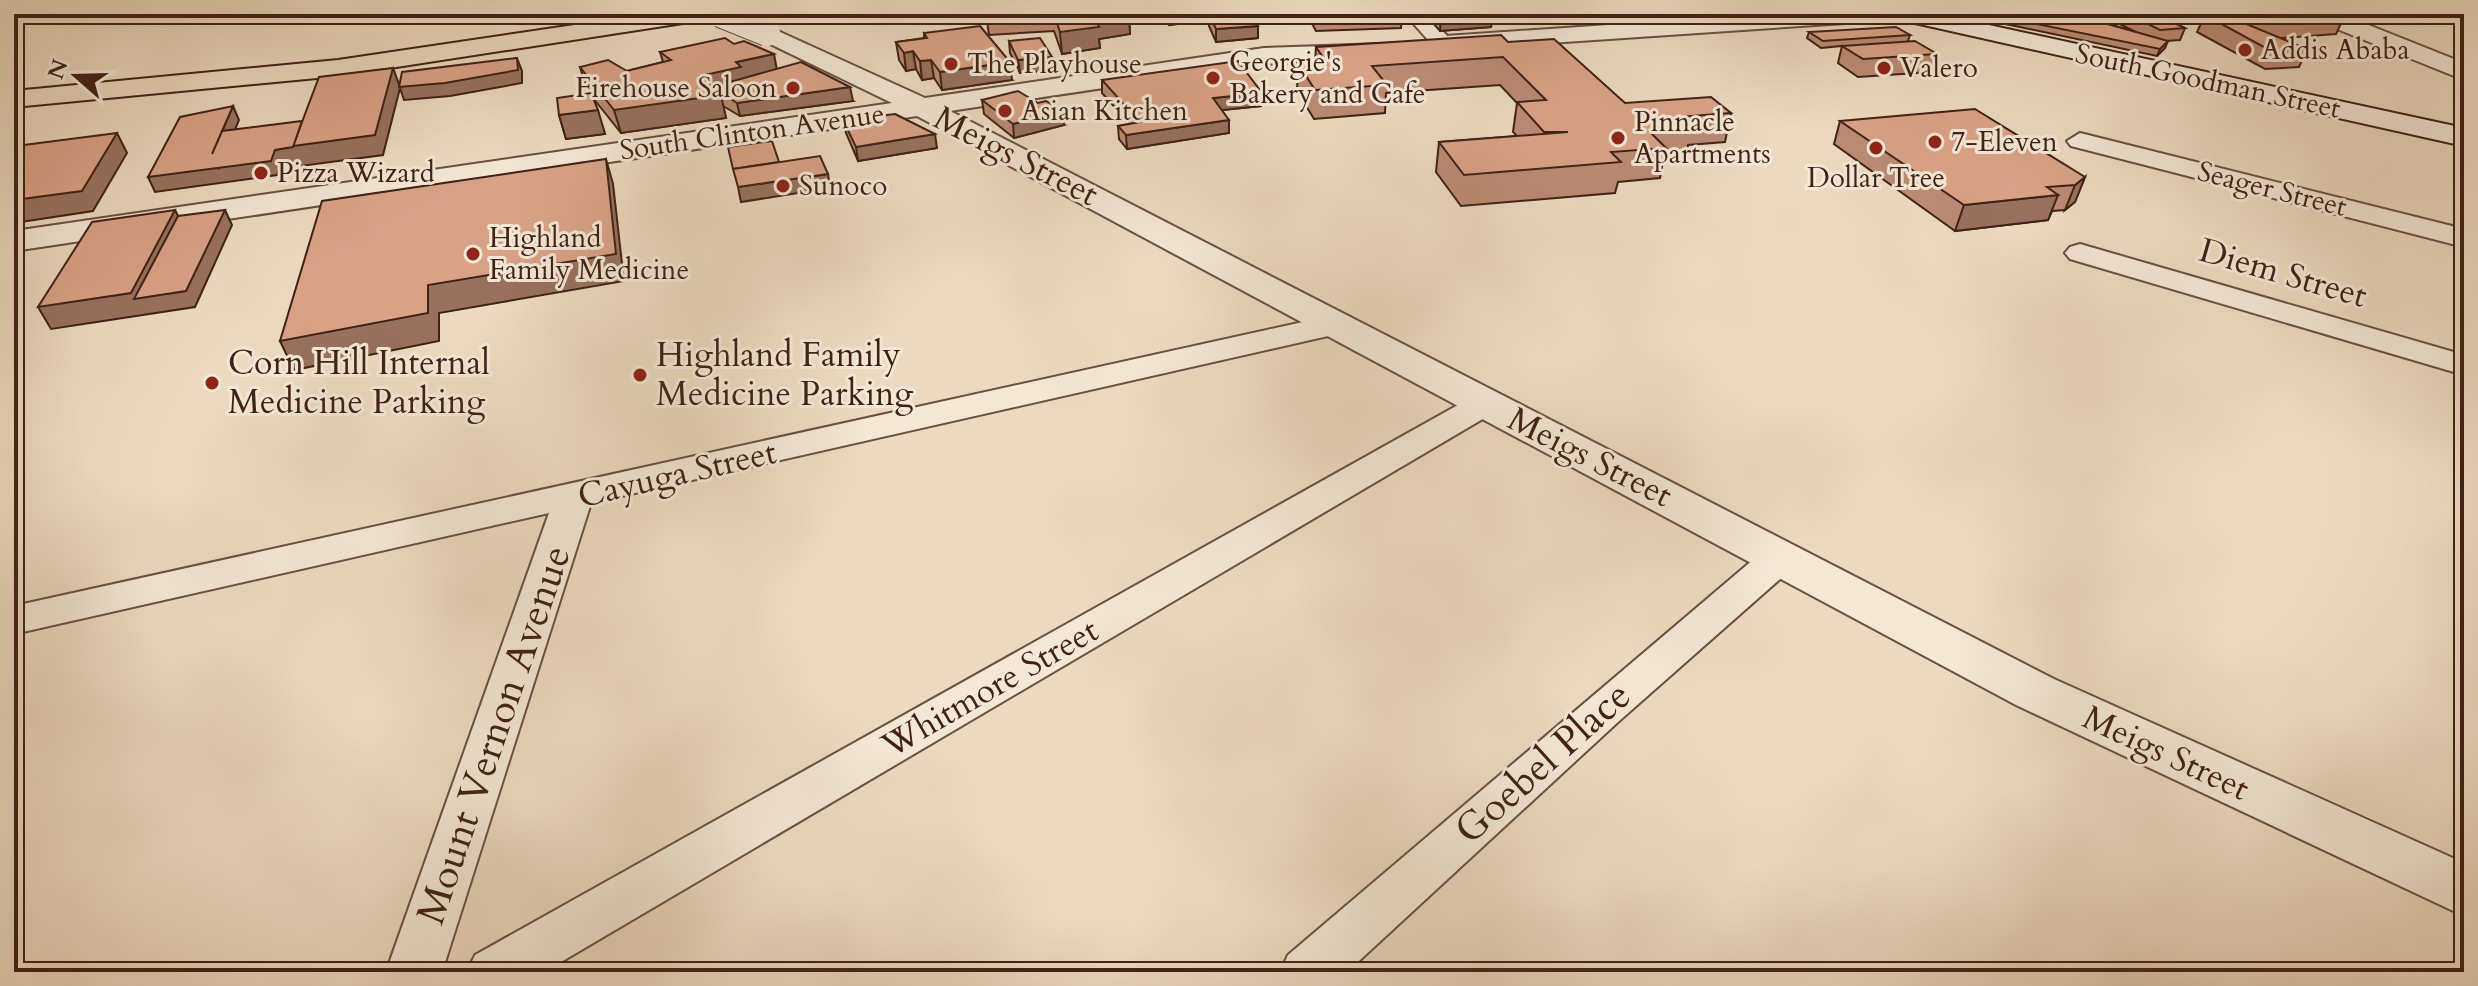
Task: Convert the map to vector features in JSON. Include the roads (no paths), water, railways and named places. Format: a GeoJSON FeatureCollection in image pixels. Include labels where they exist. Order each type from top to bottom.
{"type":"FeatureCollection","features":[{"type":"Feature","properties":{"kind":"highway"},"geometry":{"type":"LineString","coordinates":[[381,41],[550,14]]}},
{"type":"Feature","properties":{"kind":"highway"},"geometry":{"type":"LineString","coordinates":[[14,75],[381,41],[592,14]]}},
{"type":"Feature","properties":{"kind":"highway"},"geometry":{"type":"LineString","coordinates":[[338,68],[696,14]]}},
{"type":"Feature","properties":{"kind":"highway"},"geometry":{"type":"LineString","coordinates":[[14,99],[759,23]]}},
{"type":"Feature","properties":{"kind":"street","name":"Meigs Street"},"geometry":{"type":"LineString","coordinates":[[720,14],[759,23],[922,107],[1782,556],[2035,692],[2464,891]]}},
{"type":"Feature","properties":{"kind":"street"},"geometry":{"type":"LineString","coordinates":[[1415,14],[1444,44]]}},
{"type":"Feature","properties":{"kind":"street","name":"South Clinton Avenue"},"geometry":{"type":"LineString","coordinates":[[14,241],[1264,56],[1875,14]]}},
{"type":"Feature","properties":{"kind":"street","name":"South Goodman Street"},"geometry":{"type":"LineString","coordinates":[[1906,14],[2464,137]]}},
{"type":"Feature","properties":{"kind":"street"},"geometry":{"type":"LineString","coordinates":[[2320,14],[2464,72]]}},
{"type":"Feature","properties":{"kind":"street","name":"Seager Street"},"geometry":{"type":"LineString","coordinates":[[2080,141],[2464,238]]}},
{"type":"Feature","properties":{"kind":"street","name":"Diem Street"},"geometry":{"type":"LineString","coordinates":[[2080,253],[2464,365]]}},
{"type":"Feature","properties":{"kind":"street","name":"Cayuga Street"},"geometry":{"type":"LineString","coordinates":[[14,620],[1339,324]]}},
{"type":"Feature","properties":{"kind":"street","name":"Whitmore Street"},"geometry":{"type":"LineString","coordinates":[[495,972],[1486,403]]}},
{"type":"Feature","properties":{"kind":"street","name":"Mount Vernon Avenue"},"geometry":{"type":"LineString","coordinates":[[414,972],[574,497]]}},
{"type":"Feature","properties":{"kind":"street","name":"Goebel Place"},"geometry":{"type":"LineString","coordinates":[[1308,972],[1602,710],[1782,556]]}},
{"type":"Feature","properties":{"kind":"place","name":"Addis Ababa"},"geometry":{"type":"Point","coordinates":[2245,50]}},
{"type":"Feature","properties":{"kind":"place","name":"The Playhouse"},"geometry":{"type":"Point","coordinates":[951,64]}},
{"type":"Feature","properties":{"kind":"place","name":"Valero"},"geometry":{"type":"Point","coordinates":[1884,68]}},
{"type":"Feature","properties":{"kind":"place","name":"Georgie's Bakery and Cafe"},"geometry":{"type":"Point","coordinates":[1213,78]}},
{"type":"Feature","properties":{"kind":"place","name":"Firehouse Saloon"},"geometry":{"type":"Point","coordinates":[793,88]}},
{"type":"Feature","properties":{"kind":"place","name":"Asian Kitchen"},"geometry":{"type":"Point","coordinates":[1005,111]}},
{"type":"Feature","properties":{"kind":"place","name":"Pinnacle Apartments"},"geometry":{"type":"Point","coordinates":[1618,138]}},
{"type":"Feature","properties":{"kind":"place","name":"7-Eleven"},"geometry":{"type":"Point","coordinates":[1935,142]}},
{"type":"Feature","properties":{"kind":"place","name":"Dollar Tree"},"geometry":{"type":"Point","coordinates":[1876,148]}},
{"type":"Feature","properties":{"kind":"place","name":"Pizza Wizard"},"geometry":{"type":"Point","coordinates":[261,173]}},
{"type":"Feature","properties":{"kind":"place","name":"Sunoco"},"geometry":{"type":"Point","coordinates":[783,186]}},
{"type":"Feature","properties":{"kind":"place","name":"Highland Family Medicine"},"geometry":{"type":"Point","coordinates":[473,254]}},
{"type":"Feature","properties":{"kind":"place","name":"Highland Family Medicine Parking"},"geometry":{"type":"Point","coordinates":[640,375]}},
{"type":"Feature","properties":{"kind":"place","name":"Corn Hill Internal Medicine Parking"},"geometry":{"type":"Point","coordinates":[212,383]}}]}
